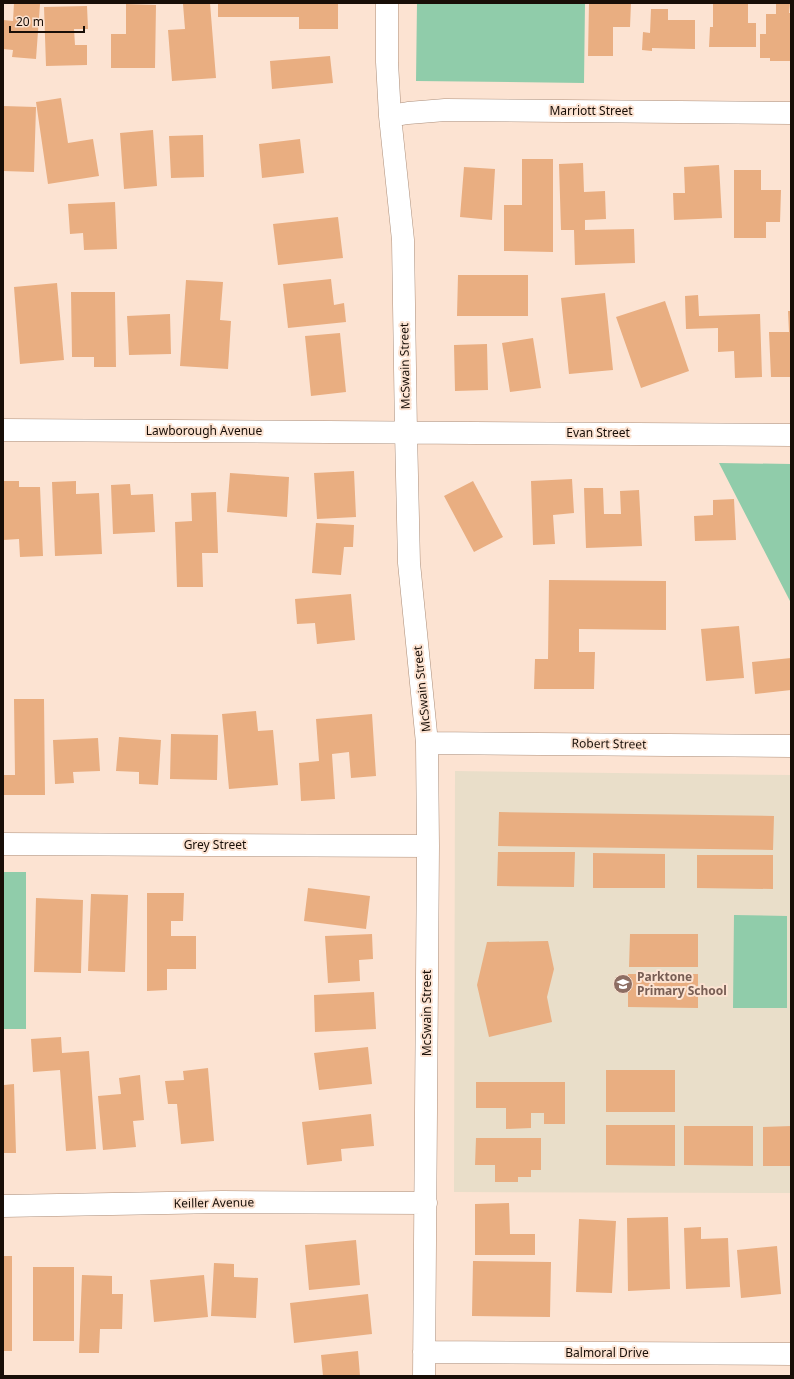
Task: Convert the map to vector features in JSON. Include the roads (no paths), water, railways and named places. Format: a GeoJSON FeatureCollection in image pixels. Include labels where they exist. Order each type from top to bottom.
{"type":"FeatureCollection","features":[{"type":"Feature","properties":{"kind":"street","name":"McSwain Street"},"geometry":{"type":"LineString","coordinates":[[387,3],[387,62],[390,116],[403,240],[409,563],[427,743],[428,846],[424,1376]]}},
{"type":"Feature","properties":{"kind":"street","name":"Marriott Street"},"geometry":{"type":"LineString","coordinates":[[390,116],[445,110],[791,113]]}},
{"type":"Feature","properties":{"kind":"street","name":"Lawborough Avenue"},"geometry":{"type":"LineString","coordinates":[[3,430],[406,432]]}},
{"type":"Feature","properties":{"kind":"street","name":"Evan Street"},"geometry":{"type":"LineString","coordinates":[[406,432],[791,435]]}},
{"type":"Feature","properties":{"kind":"street","name":"Robert Street"},"geometry":{"type":"LineString","coordinates":[[427,743],[791,746]]}},
{"type":"Feature","properties":{"kind":"street","name":"Grey Street"},"geometry":{"type":"LineString","coordinates":[[3,844],[428,846]]}},
{"type":"Feature","properties":{"kind":"street","name":"Keiller Avenue"},"geometry":{"type":"LineString","coordinates":[[3,1206],[222,1202],[426,1203]]}},
{"type":"Feature","properties":{"kind":"street","name":"Balmoral Drive"},"geometry":{"type":"LineString","coordinates":[[424,1352],[791,1354]]}},
{"type":"Feature","properties":{"kind":"place","name":"Parktone Primary School"},"geometry":{"type":"Point","coordinates":[623,984]}}]}
